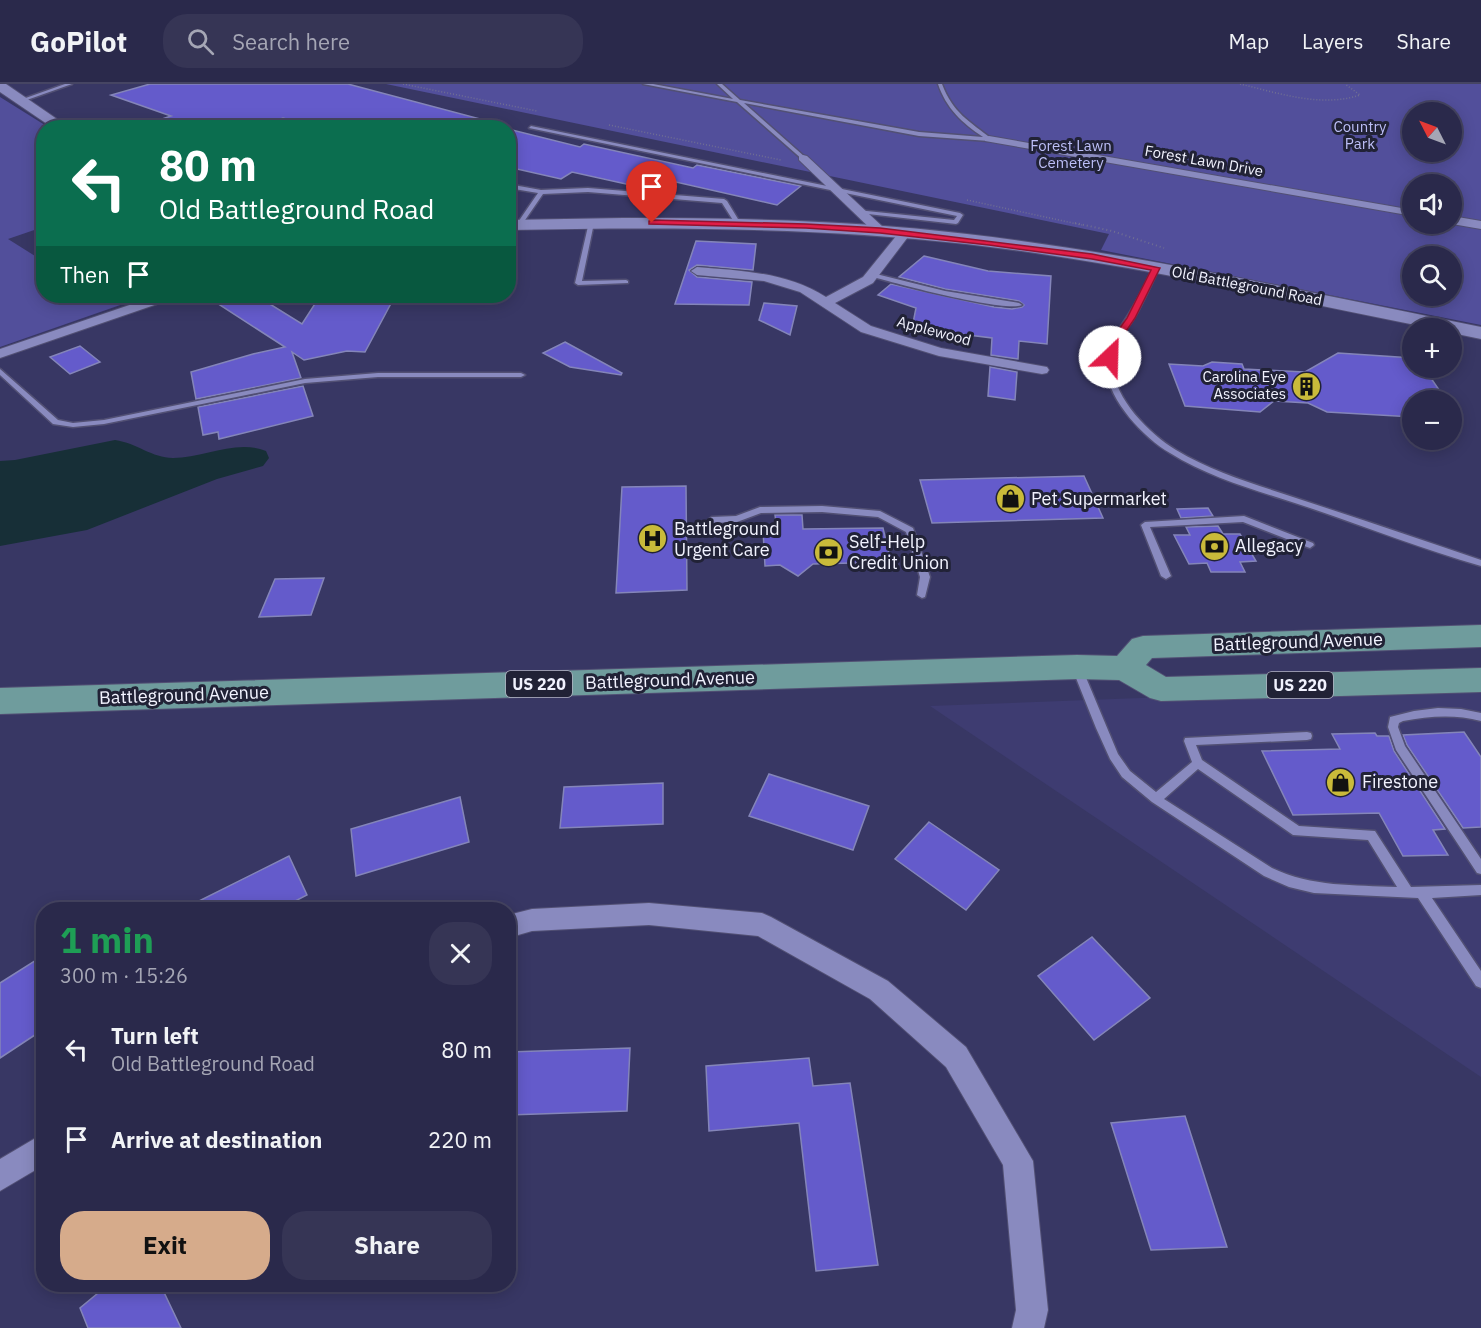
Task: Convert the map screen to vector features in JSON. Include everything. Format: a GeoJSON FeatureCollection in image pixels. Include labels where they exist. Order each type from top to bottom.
{"type":"FeatureCollection","features":[{"type":"Feature","properties":{"kind":"main road","name":"Battleground Avenue"},"geometry":{"type":"LineString","coordinates":[[1125,668],[1143,647],[1481,636]]}},
{"type":"Feature","properties":{"kind":"main road","name":"Battleground Avenue"},"geometry":{"type":"LineString","coordinates":[[0,701],[1077,667],[1125,668],[1161,689],[1481,680]]}},
{"type":"Feature","properties":{"kind":"street"},"geometry":{"type":"LineString","coordinates":[[0,86],[51,120]]}},
{"type":"Feature","properties":{"kind":"street","name":"Forest Lawn Drive"},"geometry":{"type":"LineString","coordinates":[[989,139],[1402,211]]}},
{"type":"Feature","properties":{"kind":"street"},"geometry":{"type":"LineString","coordinates":[[803,158],[880,231]]}},
{"type":"Feature","properties":{"kind":"street"},"geometry":{"type":"LineString","coordinates":[[1462,222],[1481,225]]}},
{"type":"Feature","properties":{"kind":"street","name":"Old Battleground Road"},"geometry":{"type":"LineString","coordinates":[[516,225],[738,224],[905,233],[1092,256],[1481,333]]}},
{"type":"Feature","properties":{"kind":"street"},"geometry":{"type":"LineString","coordinates":[[825,303],[868,280],[905,233]]}},
{"type":"Feature","properties":{"kind":"street","name":"Applewood"},"geometry":{"type":"LineString","coordinates":[[697,271],[765,276],[805,288],[866,329],[939,352],[1042,370]]}},
{"type":"Feature","properties":{"kind":"street"},"geometry":{"type":"LineString","coordinates":[[0,354],[147,303]]}},
{"type":"Feature","properties":{"kind":"street"},"geometry":{"type":"LineString","coordinates":[[516,925],[532,920],[650,914],[762,925],[879,990],[956,1057],[1018,1161],[1032,1310],[1028,1328]]}},
{"type":"Feature","properties":{"kind":"street"},"geometry":{"type":"LineString","coordinates":[[0,1176],[36,1153]]}},
{"type":"Feature","properties":{"kind":"lane"},"geometry":{"type":"LineString","coordinates":[[22,100],[70,84]]}},
{"type":"Feature","properties":{"kind":"lane"},"geometry":{"type":"LineString","coordinates":[[645,84],[919,135],[989,139]]}},
{"type":"Feature","properties":{"kind":"lane"},"geometry":{"type":"LineString","coordinates":[[719,84],[803,158]]}},
{"type":"Feature","properties":{"kind":"lane"},"geometry":{"type":"LineString","coordinates":[[940,84],[942,93],[960,120],[989,139]]}},
{"type":"Feature","properties":{"kind":"lane"},"geometry":{"type":"LineString","coordinates":[[531,127],[960,214],[956,222],[859,211]]}},
{"type":"Feature","properties":{"kind":"lane"},"geometry":{"type":"LineString","coordinates":[[516,187],[541,192],[588,190],[724,201],[738,224]]}},
{"type":"Feature","properties":{"kind":"lane"},"geometry":{"type":"LineString","coordinates":[[516,223],[541,192]]}},
{"type":"Feature","properties":{"kind":"lane"},"geometry":{"type":"LineString","coordinates":[[591,223],[578,283],[626,282]]}},
{"type":"Feature","properties":{"kind":"lane"},"geometry":{"type":"LineString","coordinates":[[1156,268],[1131,318],[1113,343],[1108,370],[1112,386],[1125,406],[1142,429],[1155,441],[1199,466],[1235,480],[1481,562]]}},
{"type":"Feature","properties":{"kind":"lane"},"geometry":{"type":"LineString","coordinates":[[872,275],[914,287],[989,302],[1019,305]]}},
{"type":"Feature","properties":{"kind":"lane"},"geometry":{"type":"LineString","coordinates":[[0,372],[56,422],[73,425],[104,422],[305,381],[378,375],[521,375]]}},
{"type":"Feature","properties":{"kind":"lane"},"geometry":{"type":"LineString","coordinates":[[711,520],[737,519],[760,510],[822,509],[880,514],[910,530],[925,578],[922,596]]}},
{"type":"Feature","properties":{"kind":"lane"},"geometry":{"type":"LineString","coordinates":[[1166,576],[1145,525],[1244,519],[1310,545]]}},
{"type":"Feature","properties":{"kind":"lane"},"geometry":{"type":"LineString","coordinates":[[1077,667],[1114,756],[1126,774],[1156,799],[1268,873],[1289,882],[1314,888],[1415,893],[1481,890]]}},
{"type":"Feature","properties":{"kind":"lane"},"geometry":{"type":"LineString","coordinates":[[1481,717],[1465,712],[1404,716],[1394,720],[1393,727],[1400,747],[1481,868]]}},
{"type":"Feature","properties":{"kind":"lane"},"geometry":{"type":"LineString","coordinates":[[1307,736],[1189,741],[1198,763],[1297,831],[1371,835],[1481,982]]}},
{"type":"Feature","properties":{"kind":"lane"},"geometry":{"type":"LineString","coordinates":[[1156,799],[1198,763]]}},
{"type":"Feature","properties":{"kind":"path"},"geometry":{"type":"LineString","coordinates":[[1240,84],[1284,94],[1330,99],[1348,99],[1359,95],[1345,84]]}},
{"type":"Feature","properties":{"kind":"shaded area"},"geometry":{"type":"Polygon","coordinates":[[[1481,685],[1481,1077],[930,706],[1481,685]]]}},
{"type":"Feature","properties":{"kind":"green space","name":"Forest Lawn Cemetery"},"geometry":{"type":"Polygon","coordinates":[[[386,84],[1481,84],[1481,325],[1462,321],[1462,318],[1446,318],[1101,250],[1109,234],[386,84]]]}},
{"type":"Feature","properties":{"kind":"green space"},"geometry":{"type":"Polygon","coordinates":[[[0,97],[37,120],[36,229],[8,239],[36,257],[36,303],[126,303],[0,347],[0,97]]]}},
{"type":"Feature","properties":{"kind":"water"},"geometry":{"type":"Polygon","coordinates":[[[115,440],[173,458],[243,447],[266,451],[269,458],[263,466],[217,479],[87,530],[0,546],[0,461],[115,440]]]}},
{"type":"Feature","properties":{"kind":"building"},"geometry":{"type":"Polygon","coordinates":[[[150,84],[348,84],[484,120],[290,120],[283,118],[278,120],[159,120],[171,116],[111,95],[150,84]]]}},
{"type":"Feature","properties":{"kind":"building"},"geometry":{"type":"Polygon","coordinates":[[[516,131],[580,147],[584,144],[693,168],[697,165],[801,186],[777,205],[676,182],[662,192],[572,172],[561,179],[516,169],[516,131]]]}},
{"type":"Feature","properties":{"kind":"building"},"geometry":{"type":"Polygon","coordinates":[[[696,241],[756,244],[753,270],[697,265],[689,270],[697,277],[752,282],[749,305],[675,304],[696,241]]]}},
{"type":"Feature","properties":{"kind":"building"},"geometry":{"type":"Polygon","coordinates":[[[924,256],[988,271],[1051,276],[1047,344],[1019,341],[1018,359],[991,355],[992,338],[912,328],[916,308],[878,295],[891,284],[994,307],[1012,309],[1024,305],[1019,301],[945,289],[899,277],[924,256]]]}},
{"type":"Feature","properties":{"kind":"building"},"geometry":{"type":"Polygon","coordinates":[[[217,303],[268,303],[302,324],[316,303],[391,303],[365,352],[347,351],[304,360],[292,352],[301,378],[196,399],[191,372],[285,347],[217,303]]]}},
{"type":"Feature","properties":{"kind":"building"},"geometry":{"type":"Polygon","coordinates":[[[764,303],[797,306],[790,335],[759,320],[764,303]]]}},
{"type":"Feature","properties":{"kind":"building"},"geometry":{"type":"Polygon","coordinates":[[[565,342],[622,373],[621,375],[570,367],[543,353],[565,342]]]}},
{"type":"Feature","properties":{"kind":"building"},"geometry":{"type":"Polygon","coordinates":[[[80,346],[100,362],[70,374],[50,357],[80,346]]]}},
{"type":"Feature","properties":{"kind":"building","name":"Carolina Eye Associates"},"geometry":{"type":"Polygon","coordinates":[[[1338,353],[1402,357],[1402,378],[1431,378],[1439,390],[1402,390],[1402,416],[1327,412],[1308,403],[1274,401],[1260,412],[1185,406],[1169,364],[1203,366],[1212,362],[1242,364],[1244,369],[1305,372],[1338,353]]]}},
{"type":"Feature","properties":{"kind":"building"},"geometry":{"type":"Polygon","coordinates":[[[990,367],[1017,372],[1015,400],[988,396],[990,367]]]}},
{"type":"Feature","properties":{"kind":"building"},"geometry":{"type":"Polygon","coordinates":[[[303,386],[313,416],[219,439],[218,432],[203,435],[198,407],[303,386]]]}},
{"type":"Feature","properties":{"kind":"building","name":"Pet Supermarket"},"geometry":{"type":"Polygon","coordinates":[[[1084,476],[1103,518],[932,523],[920,480],[1084,476]]]}},
{"type":"Feature","properties":{"kind":"building","name":"Battleground Urgent Care"},"geometry":{"type":"Polygon","coordinates":[[[686,486],[687,590],[616,593],[622,487],[686,486]]]}},
{"type":"Feature","properties":{"kind":"building"},"geometry":{"type":"Polygon","coordinates":[[[1208,508],[1213,516],[1181,518],[1177,509],[1208,508]]]}},
{"type":"Feature","properties":{"kind":"building"},"geometry":{"type":"Polygon","coordinates":[[[775,515],[802,515],[803,529],[883,528],[891,562],[813,564],[798,576],[780,565],[765,566],[763,530],[777,530],[775,515]]]}},
{"type":"Feature","properties":{"kind":"building"},"geometry":{"type":"Polygon","coordinates":[[[1218,526],[1223,534],[1240,534],[1256,561],[1240,562],[1245,572],[1211,572],[1207,563],[1189,564],[1174,535],[1190,535],[1186,527],[1218,526]]]}},
{"type":"Feature","properties":{"kind":"building"},"geometry":{"type":"Polygon","coordinates":[[[324,578],[311,615],[259,617],[275,579],[324,578]]]}},
{"type":"Feature","properties":{"kind":"building"},"geometry":{"type":"Polygon","coordinates":[[[1464,732],[1481,757],[1481,827],[1463,828],[1407,745],[1403,735],[1464,732]]]}},
{"type":"Feature","properties":{"kind":"building","name":"Firestone"},"geometry":{"type":"Polygon","coordinates":[[[1375,733],[1377,736],[1389,736],[1394,751],[1445,829],[1433,830],[1448,855],[1403,856],[1379,813],[1293,815],[1262,751],[1340,749],[1332,734],[1375,733]]]}},
{"type":"Feature","properties":{"kind":"building"},"geometry":{"type":"Polygon","coordinates":[[[769,774],[869,806],[853,850],[749,816],[769,774]]]}},
{"type":"Feature","properties":{"kind":"building"},"geometry":{"type":"Polygon","coordinates":[[[663,783],[663,824],[560,828],[564,787],[663,783]]]}},
{"type":"Feature","properties":{"kind":"building"},"geometry":{"type":"Polygon","coordinates":[[[460,797],[469,842],[356,876],[351,829],[460,797]]]}},
{"type":"Feature","properties":{"kind":"building"},"geometry":{"type":"Polygon","coordinates":[[[929,822],[999,870],[966,910],[895,859],[929,822]]]}},
{"type":"Feature","properties":{"kind":"building"},"geometry":{"type":"Polygon","coordinates":[[[289,856],[307,895],[294,902],[197,902],[289,856]]]}},
{"type":"Feature","properties":{"kind":"building"},"geometry":{"type":"Polygon","coordinates":[[[1092,937],[1150,998],[1094,1040],[1038,976],[1092,937]]]}},
{"type":"Feature","properties":{"kind":"building"},"geometry":{"type":"Polygon","coordinates":[[[36,960],[36,1034],[0,1058],[0,983],[36,960]]]}},
{"type":"Feature","properties":{"kind":"building"},"geometry":{"type":"Polygon","coordinates":[[[630,1048],[627,1111],[516,1115],[516,1052],[630,1048]]]}},
{"type":"Feature","properties":{"kind":"building"},"geometry":{"type":"Polygon","coordinates":[[[809,1058],[813,1086],[850,1083],[878,1265],[816,1271],[799,1123],[709,1131],[706,1066],[809,1058]]]}},
{"type":"Feature","properties":{"kind":"building"},"geometry":{"type":"Polygon","coordinates":[[[1185,1116],[1227,1247],[1151,1250],[1111,1123],[1185,1116]]]}},
{"type":"Feature","properties":{"kind":"building"},"geometry":{"type":"Polygon","coordinates":[[[99,1292],[164,1292],[181,1328],[88,1328],[80,1308],[99,1292]]]}},
{"type":"Feature","properties":{"kind":"place","name":"Carolina Eye Associates"},"geometry":{"type":"Point","coordinates":[1307,386]}},
{"type":"Feature","properties":{"kind":"place","name":"Pet Supermarket"},"geometry":{"type":"Point","coordinates":[1010,499]}},
{"type":"Feature","properties":{"kind":"place","name":"Battleground Urgent Care"},"geometry":{"type":"Point","coordinates":[653,539]}},
{"type":"Feature","properties":{"kind":"place","name":"Allegacy"},"geometry":{"type":"Point","coordinates":[1214,546]}},
{"type":"Feature","properties":{"kind":"place","name":"Self-Help Credit Union"},"geometry":{"type":"Point","coordinates":[828,552]}},
{"type":"Feature","properties":{"kind":"place","name":"Firestone"},"geometry":{"type":"Point","coordinates":[1341,782]}},
{"type":"Feature","properties":{"kind":"route"},"geometry":{"type":"LineString","coordinates":[[652,223],[806,226],[880,231],[989,242],[1092,256],[1156,268],[1131,318],[1113,343],[1110,357]]}},
{"type":"Feature","properties":{"kind":"park label","name":"Country Park"},"geometry":{"type":"Point","coordinates":[1360,136]}}]}
